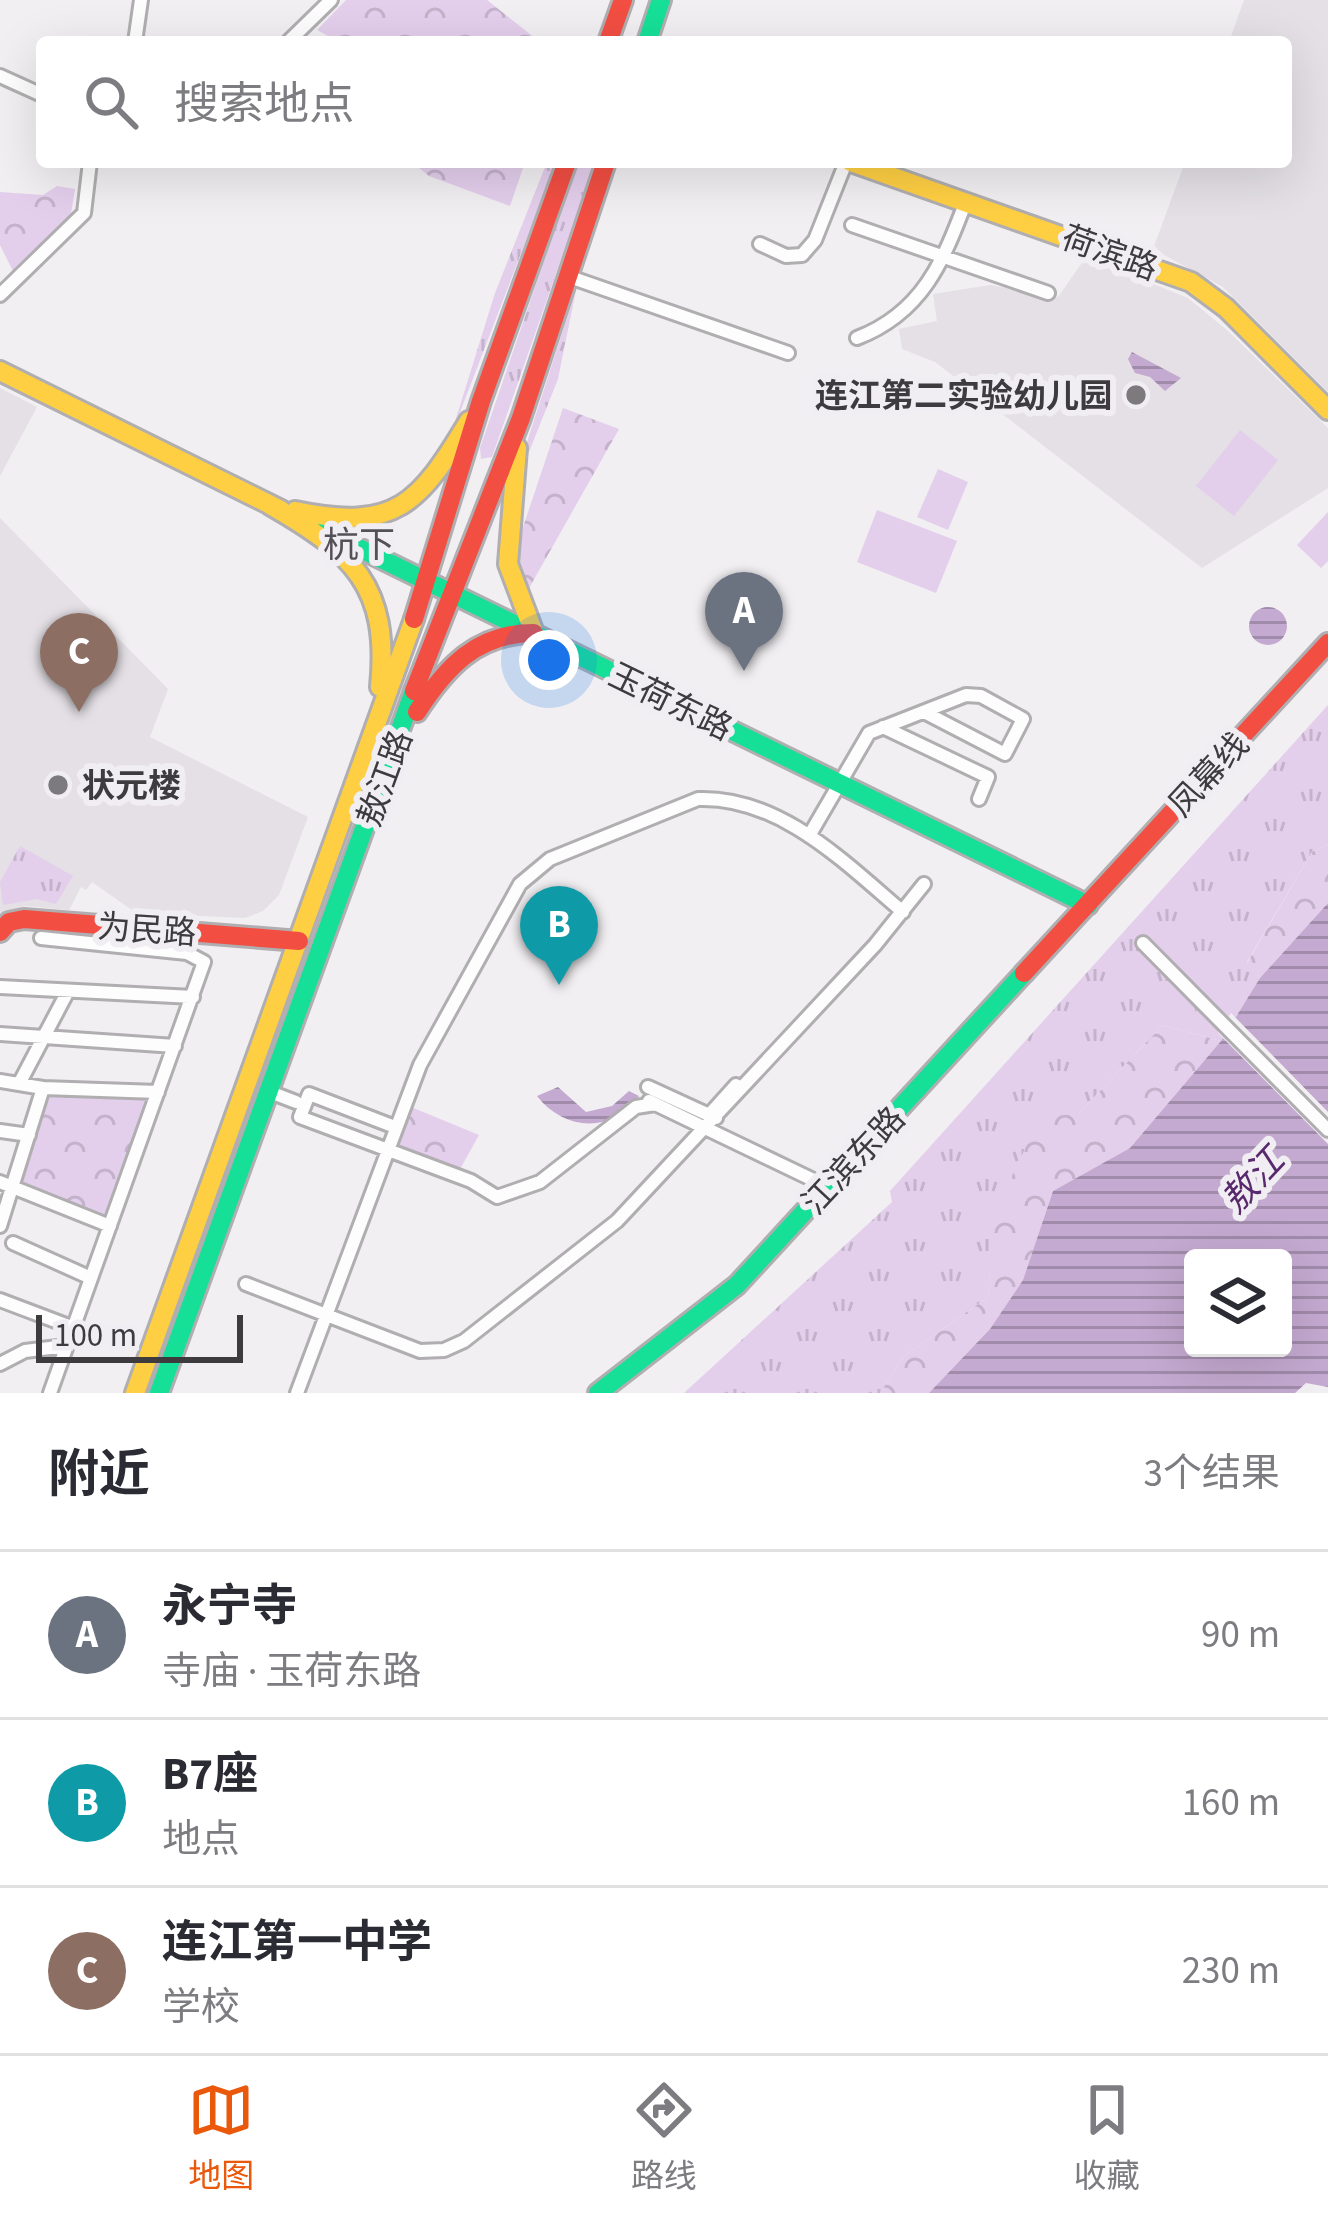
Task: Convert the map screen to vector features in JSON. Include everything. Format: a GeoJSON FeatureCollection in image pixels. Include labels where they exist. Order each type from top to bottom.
{"type":"FeatureCollection","features":[{"type":"Feature","properties":{"kind":"main road"},"geometry":{"type":"LineString","coordinates":[[610,36],[623,0]]}},
{"type":"Feature","properties":{"kind":"main road"},"geometry":{"type":"LineString","coordinates":[[649,36],[661,0]]}},
{"type":"Feature","properties":{"kind":"main road","name":"敖江路"},"geometry":{"type":"LineString","coordinates":[[135,1393],[371,738],[481,401],[565,168]]}},
{"type":"Feature","properties":{"kind":"main road","name":"敖江路"},"geometry":{"type":"LineString","coordinates":[[159,1393],[451,596],[521,418],[604,168]]}},
{"type":"Feature","properties":{"kind":"main road","name":"荷滨路"},"geometry":{"type":"LineString","coordinates":[[867,168],[1191,282],[1226,308],[1328,410]]}},
{"type":"Feature","properties":{"kind":"main road"},"geometry":{"type":"LineString","coordinates":[[0,371],[270,505],[364,562],[385,632],[371,738]]}},
{"type":"Feature","properties":{"kind":"main road"},"geometry":{"type":"LineString","coordinates":[[270,505],[329,520],[367,521],[400,514],[430,485],[481,401]]}},
{"type":"Feature","properties":{"kind":"main road"},"geometry":{"type":"LineString","coordinates":[[395,747],[454,660],[485,639],[534,633],[510,586],[502,552],[521,418]]}},
{"type":"Feature","properties":{"kind":"main road"},"geometry":{"type":"LineString","coordinates":[[466,456],[471,479],[482,483],[500,472]]}},
{"type":"Feature","properties":{"kind":"main road","name":"玉荷东路"},"geometry":{"type":"LineString","coordinates":[[364,562],[534,633],[1088,904]]}},
{"type":"Feature","properties":{"kind":"main road","name":"凤幕线"},"geometry":{"type":"LineString","coordinates":[[1088,904],[1328,643]]}},
{"type":"Feature","properties":{"kind":"main road","name":"江滨东路"},"geometry":{"type":"LineString","coordinates":[[598,1393],[737,1285],[1088,904]]}},
{"type":"Feature","properties":{"kind":"main road","name":"为民路"},"geometry":{"type":"LineString","coordinates":[[0,932],[24,919],[298,941]]}},
{"type":"Feature","properties":{"kind":"street"},"geometry":{"type":"LineString","coordinates":[[136,36],[141,0]]}},
{"type":"Feature","properties":{"kind":"street"},"geometry":{"type":"LineString","coordinates":[[294,36],[331,0]]}},
{"type":"Feature","properties":{"kind":"street"},"geometry":{"type":"LineString","coordinates":[[0,76],[36,92]]}},
{"type":"Feature","properties":{"kind":"street"},"geometry":{"type":"LineString","coordinates":[[0,295],[84,213],[89,168]]}},
{"type":"Feature","properties":{"kind":"street"},"geometry":{"type":"LineString","coordinates":[[760,244],[786,256],[802,255],[815,240],[846,168]]}},
{"type":"Feature","properties":{"kind":"street"},"geometry":{"type":"LineString","coordinates":[[857,338],[916,303],[944,260],[966,201]]}},
{"type":"Feature","properties":{"kind":"street"},"geometry":{"type":"LineString","coordinates":[[852,225],[1048,293]]}},
{"type":"Feature","properties":{"kind":"street"},"geometry":{"type":"LineString","coordinates":[[567,276],[788,353]]}},
{"type":"Feature","properties":{"kind":"street"},"geometry":{"type":"LineString","coordinates":[[809,836],[869,733],[966,695],[981,696],[1023,719],[1005,754],[924,712]]}},
{"type":"Feature","properties":{"kind":"street"},"geometry":{"type":"LineString","coordinates":[[935,752],[948,724]]}},
{"type":"Feature","properties":{"kind":"street"},"geometry":{"type":"LineString","coordinates":[[883,728],[988,777],[979,799]]}},
{"type":"Feature","properties":{"kind":"street"},"geometry":{"type":"LineString","coordinates":[[297,1393],[420,1064],[496,920],[520,884],[550,859],[698,799],[744,803],[809,836],[903,912]]}},
{"type":"Feature","properties":{"kind":"street"},"geometry":{"type":"LineString","coordinates":[[852,895],[866,880]]}},
{"type":"Feature","properties":{"kind":"street"},"geometry":{"type":"LineString","coordinates":[[245,1284],[420,1351],[444,1350],[464,1341],[617,1221],[924,884]]}},
{"type":"Feature","properties":{"kind":"street"},"geometry":{"type":"LineString","coordinates":[[41,938],[199,955],[204,962],[50,1393]]}},
{"type":"Feature","properties":{"kind":"street"},"geometry":{"type":"LineString","coordinates":[[1143,943],[1328,1130]]}},
{"type":"Feature","properties":{"kind":"street"},"geometry":{"type":"LineString","coordinates":[[0,988],[193,997]]}},
{"type":"Feature","properties":{"kind":"street"},"geometry":{"type":"LineString","coordinates":[[19,1084],[68,991]]}},
{"type":"Feature","properties":{"kind":"street"},"geometry":{"type":"LineString","coordinates":[[0,1034],[175,1046]]}},
{"type":"Feature","properties":{"kind":"street"},"geometry":{"type":"LineString","coordinates":[[0,1081],[43,1088],[158,1092]]}},
{"type":"Feature","properties":{"kind":"street"},"geometry":{"type":"LineString","coordinates":[[711,1121],[736,1084]]}},
{"type":"Feature","properties":{"kind":"street"},"geometry":{"type":"LineString","coordinates":[[0,1226],[7,1184],[43,1088]]}},
{"type":"Feature","properties":{"kind":"street"},"geometry":{"type":"LineString","coordinates":[[269,1092],[302,1104]]}},
{"type":"Feature","properties":{"kind":"street"},"geometry":{"type":"LineString","coordinates":[[395,1127],[309,1094],[302,1104],[300,1117],[472,1181],[497,1197],[539,1182],[648,1096],[711,1121],[829,1187]]}},
{"type":"Feature","properties":{"kind":"street"},"geometry":{"type":"LineString","coordinates":[[0,1131],[28,1135]]}},
{"type":"Feature","properties":{"kind":"street"},"geometry":{"type":"LineString","coordinates":[[7,1184],[110,1226]]}},
{"type":"Feature","properties":{"kind":"street"},"geometry":{"type":"LineString","coordinates":[[13,1243],[91,1277]]}},
{"type":"Feature","properties":{"kind":"street"},"geometry":{"type":"LineString","coordinates":[[0,1300],[74,1328]]}},
{"type":"Feature","properties":{"kind":"street"},"geometry":{"type":"LineString","coordinates":[[4,1359],[66,1346]]}},
{"type":"Feature","properties":{"kind":"shaded area"},"geometry":{"type":"Polygon","coordinates":[[[1244,0],[1328,0],[1328,392],[1223,287],[1153,249],[1183,168],[1292,168],[1292,36],[1231,36],[1244,0]]]}},
{"type":"Feature","properties":{"kind":"shaded area","name":"连江第二实验幼儿园"},"geometry":{"type":"Polygon","coordinates":[[[1086,257],[1188,298],[1228,331],[1328,428],[1328,488],[1202,568],[935,362],[902,349],[899,329],[937,321],[933,294],[990,285],[1058,297],[1086,257]]]}},
{"type":"Feature","properties":{"kind":"shaded area"},"geometry":{"type":"Polygon","coordinates":[[[0,388],[37,407],[0,476],[0,388]]]}},
{"type":"Feature","properties":{"kind":"shaded area"},"geometry":{"type":"Polygon","coordinates":[[[0,518],[168,689],[150,737],[308,817],[279,895],[263,911],[245,918],[136,913],[92,882],[86,890],[81,887],[69,910],[25,906],[0,915],[0,518]]]}},
{"type":"Feature","properties":{"kind":"green space"},"geometry":{"type":"Polygon","coordinates":[[[346,0],[487,0],[532,36],[328,36],[317,30],[346,0]]]}},
{"type":"Feature","properties":{"kind":"green space"},"geometry":{"type":"Polygon","coordinates":[[[419,168],[523,168],[510,206],[429,176],[419,168]]]}},
{"type":"Feature","properties":{"kind":"green space"},"geometry":{"type":"Polygon","coordinates":[[[545,168],[554,168],[449,441],[495,293],[545,168]]]}},
{"type":"Feature","properties":{"kind":"green space"},"geometry":{"type":"Polygon","coordinates":[[[576,168],[593,168],[492,457],[481,459],[480,448],[576,168]]]}},
{"type":"Feature","properties":{"kind":"green space"},"geometry":{"type":"Polygon","coordinates":[[[57,186],[75,189],[70,220],[14,273],[0,245],[0,192],[43,195],[57,186]]]}},
{"type":"Feature","properties":{"kind":"green space"},"geometry":{"type":"Polygon","coordinates":[[[576,290],[558,379],[523,467],[520,464],[576,290]]]}},
{"type":"Feature","properties":{"kind":"green space"},"geometry":{"type":"Polygon","coordinates":[[[563,408],[619,429],[528,590],[515,551],[563,408]]]}},
{"type":"Feature","properties":{"kind":"green space"},"geometry":{"type":"Polygon","coordinates":[[[1240,430],[1278,460],[1234,516],[1196,486],[1240,430]]]}},
{"type":"Feature","properties":{"kind":"green space"},"geometry":{"type":"Polygon","coordinates":[[[938,469],[968,482],[948,530],[917,517],[938,469]]]}},
{"type":"Feature","properties":{"kind":"green space"},"geometry":{"type":"Polygon","coordinates":[[[877,510],[957,541],[936,593],[857,562],[877,510]]]}},
{"type":"Feature","properties":{"kind":"green space"},"geometry":{"type":"Polygon","coordinates":[[[1328,512],[1328,561],[1321,568],[1297,545],[1328,512]]]}},
{"type":"Feature","properties":{"kind":"green space"},"geometry":{"type":"Polygon","coordinates":[[[1328,705],[1328,844],[1312,852],[1247,962],[1260,978],[1221,1041],[1163,1025],[1078,1114],[994,1216],[988,1297],[903,1357],[880,1393],[684,1393],[892,1202],[890,1191],[1328,705]]]}},
{"type":"Feature","properties":{"kind":"green space"},"geometry":{"type":"Polygon","coordinates":[[[1328,844],[1328,903],[1260,978],[1247,963],[1312,852],[1328,844]]]}},
{"type":"Feature","properties":{"kind":"green space"},"geometry":{"type":"Polygon","coordinates":[[[20,846],[73,876],[56,904],[37,899],[3,905],[0,882],[20,846]]]}},
{"type":"Feature","properties":{"kind":"green space"},"geometry":{"type":"Polygon","coordinates":[[[1163,1025],[1221,1041],[1130,1148],[1053,1191],[1023,1280],[990,1329],[929,1393],[880,1393],[903,1357],[988,1297],[993,1216],[1040,1117],[1078,1114],[1163,1025]]]}},
{"type":"Feature","properties":{"kind":"green space"},"geometry":{"type":"Polygon","coordinates":[[[50,1092],[149,1096],[106,1220],[20,1186],[50,1092]]]}},
{"type":"Feature","properties":{"kind":"green space"},"geometry":{"type":"Polygon","coordinates":[[[411,1107],[479,1135],[459,1171],[395,1148],[411,1107]]]}},
{"type":"Feature","properties":{"kind":"water"},"geometry":{"type":"Polygon","coordinates":[[[1132,352],[1181,378],[1165,391],[1150,377],[1135,373],[1128,359],[1132,352]]]}},
{"type":"Feature","properties":{"kind":"water"},"geometry":{"type":"Polygon","coordinates":[[[1268,607],[1282,612],[1287,626],[1282,640],[1268,645],[1254,640],[1249,626],[1254,612],[1268,607]]]}},
{"type":"Feature","properties":{"kind":"water","name":"敖江"},"geometry":{"type":"Polygon","coordinates":[[[1328,903],[1328,1387],[1306,1383],[1295,1393],[929,1393],[990,1329],[1023,1280],[1053,1191],[1130,1148],[1221,1041],[1260,978],[1328,903]]]}},
{"type":"Feature","properties":{"kind":"water"},"geometry":{"type":"Polygon","coordinates":[[[558,1087],[586,1112],[612,1106],[629,1091],[639,1096],[616,1117],[575,1122],[548,1108],[537,1096],[558,1087]]]}},
{"type":"Feature","properties":{"kind":"pier"},"geometry":{"type":"Polygon","coordinates":[[[1231,1013],[1328,1112],[1328,1144],[1218,1033],[1231,1013]]]}},
{"type":"Feature","properties":{"kind":"traffic: fast"},"geometry":{"type":"LineString","coordinates":[[649,36],[661,0]]}},
{"type":"Feature","properties":{"kind":"traffic: fast"},"geometry":{"type":"LineString","coordinates":[[316,527],[1088,905]]}},
{"type":"Feature","properties":{"kind":"traffic: fast"},"geometry":{"type":"LineString","coordinates":[[159,1393],[414,691]]}},
{"type":"Feature","properties":{"kind":"traffic: fast"},"geometry":{"type":"LineString","coordinates":[[598,1393],[737,1285],[1024,973]]}},
{"type":"Feature","properties":{"kind":"traffic: slow"},"geometry":{"type":"LineString","coordinates":[[868,168],[1191,282],[1226,308],[1328,410]]}},
{"type":"Feature","properties":{"kind":"traffic: slow"},"geometry":{"type":"LineString","coordinates":[[0,371],[281,510]]}},
{"type":"Feature","properties":{"kind":"traffic: slow"},"geometry":{"type":"LineString","coordinates":[[295,511],[358,517],[401,505],[435,473],[469,421]]}},
{"type":"Feature","properties":{"kind":"traffic: slow"},"geometry":{"type":"LineString","coordinates":[[517,448],[508,564],[534,633]]}},
{"type":"Feature","properties":{"kind":"traffic: slow"},"geometry":{"type":"LineString","coordinates":[[270,505],[324,539],[360,576],[379,623],[380,687]]}},
{"type":"Feature","properties":{"kind":"traffic: slow"},"geometry":{"type":"LineString","coordinates":[[135,1393],[414,619]]}},
{"type":"Feature","properties":{"kind":"traffic: jam"},"geometry":{"type":"LineString","coordinates":[[610,36],[623,0]]}},
{"type":"Feature","properties":{"kind":"traffic: jam"},"geometry":{"type":"LineString","coordinates":[[414,619],[481,401],[565,168]]}},
{"type":"Feature","properties":{"kind":"traffic: jam"},"geometry":{"type":"LineString","coordinates":[[414,691],[521,418],[604,168]]}},
{"type":"Feature","properties":{"kind":"traffic: jam"},"geometry":{"type":"LineString","coordinates":[[417,712],[465,656],[496,639],[534,633]]}},
{"type":"Feature","properties":{"kind":"traffic: jam"},"geometry":{"type":"LineString","coordinates":[[1024,973],[1328,643]]}},
{"type":"Feature","properties":{"kind":"traffic: jam"},"geometry":{"type":"LineString","coordinates":[[0,932],[9,922],[24,919],[299,941]]}},
{"type":"Feature","properties":{"kind":"place","name":"连江第二实验幼儿园"},"geometry":{"type":"Point","coordinates":[1136,395]}},
{"type":"Feature","properties":{"kind":"place","name":"永宁寺"},"geometry":{"type":"Point","coordinates":[744,671]}},
{"type":"Feature","properties":{"kind":"place","name":"连江第一中学"},"geometry":{"type":"Point","coordinates":[79,712]}},
{"type":"Feature","properties":{"kind":"place","name":"状元楼"},"geometry":{"type":"Point","coordinates":[58,785]}},
{"type":"Feature","properties":{"kind":"place","name":"B7座"},"geometry":{"type":"Point","coordinates":[559,985]}},
{"type":"Feature","properties":{"kind":"district","name":"杭下"},"geometry":{"type":"Point","coordinates":[359,544]}}]}
